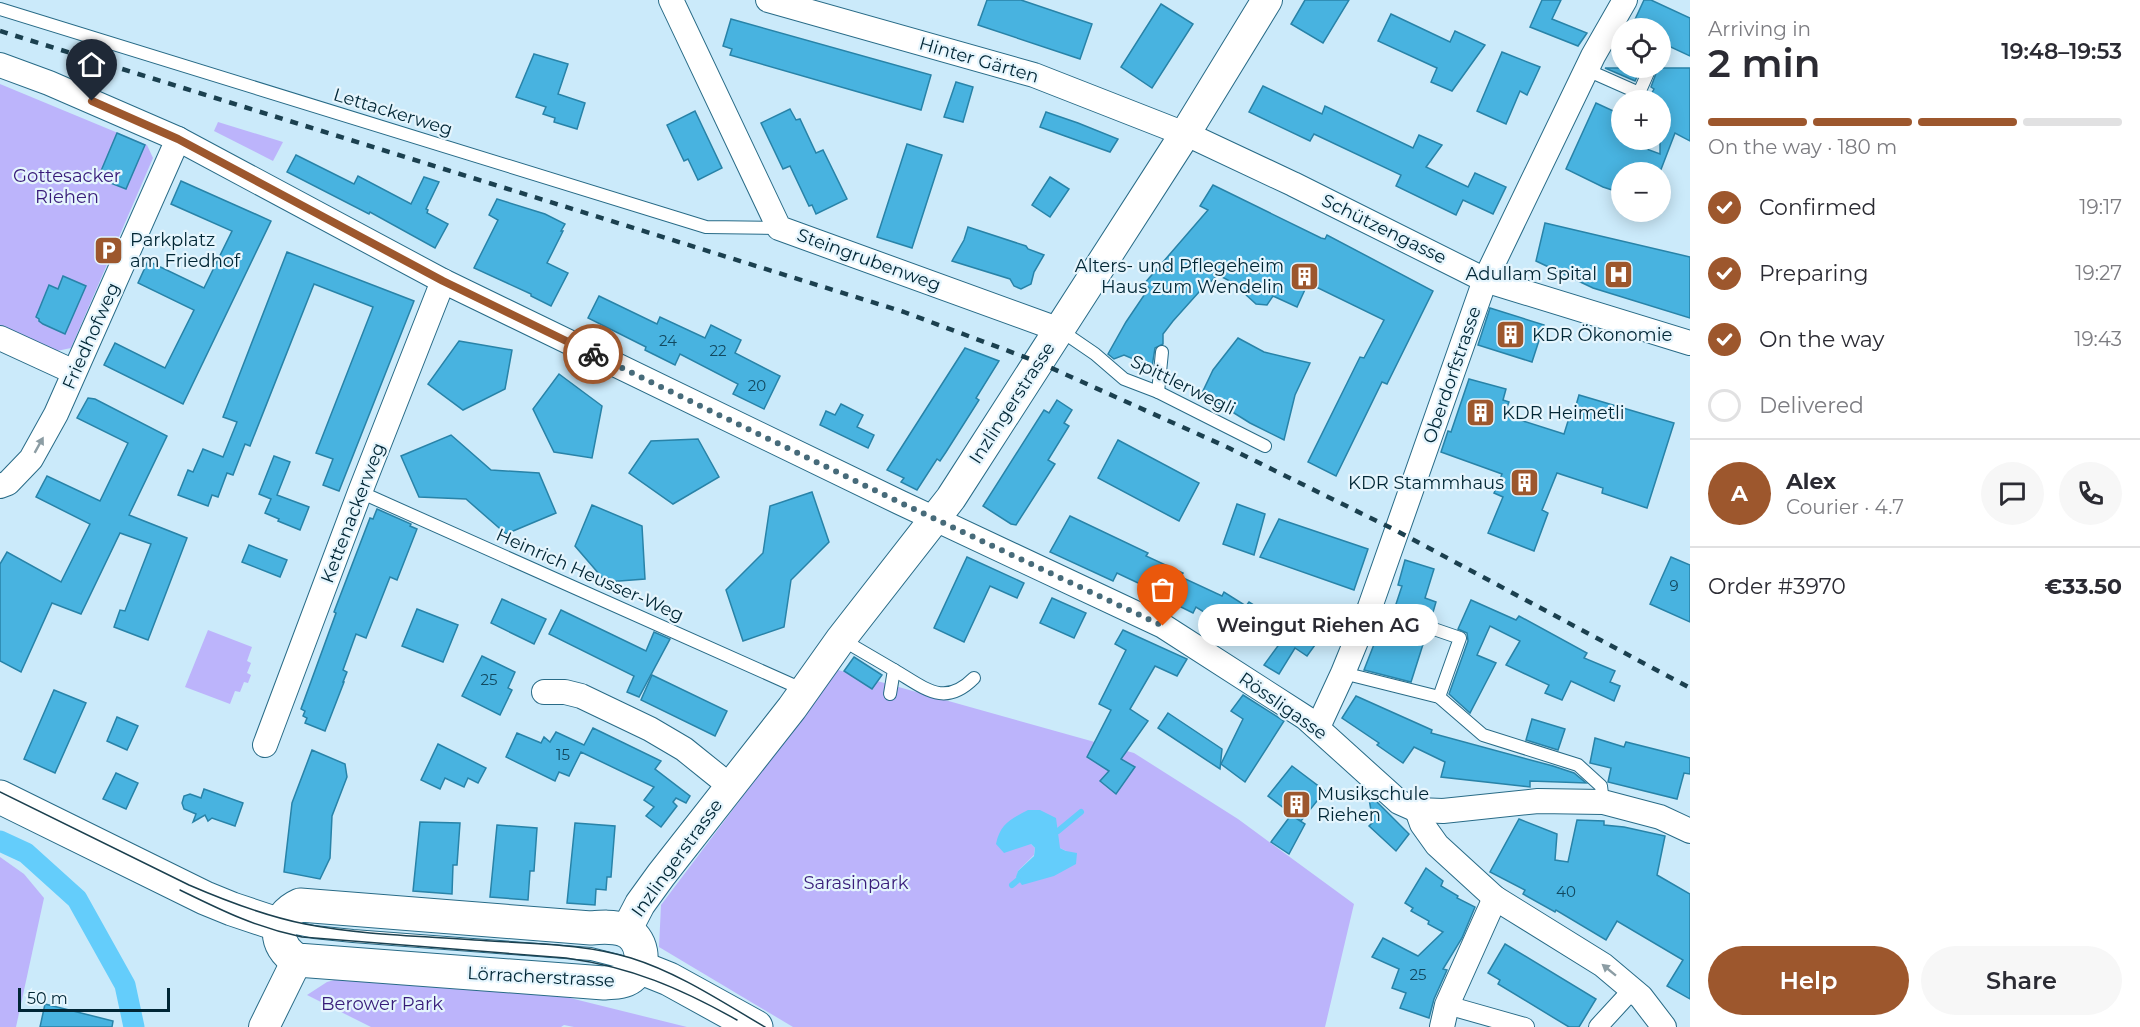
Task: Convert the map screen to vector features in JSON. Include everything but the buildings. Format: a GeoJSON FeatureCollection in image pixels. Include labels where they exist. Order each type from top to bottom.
{"type":"FeatureCollection","features":[{"type":"Feature","properties":{"kind":"main road"},"geometry":{"type":"LineString","coordinates":[[0,797],[205,898],[280,925]]}},
{"type":"Feature","properties":{"kind":"main road"},"geometry":{"type":"LineString","coordinates":[[297,960],[284,949],[280,940],[280,925],[286,914],[300,905],[591,928],[608,927],[626,931]]}},
{"type":"Feature","properties":{"kind":"main road","name":"Lörracherstrasse"},"geometry":{"type":"LineString","coordinates":[[297,960],[604,983],[622,982],[632,977],[639,967],[642,953],[636,941],[626,931]]}},
{"type":"Feature","properties":{"kind":"main road"},"geometry":{"type":"LineString","coordinates":[[639,967],[669,979],[756,1027]]}},
{"type":"Feature","properties":{"kind":"street","name":"Steingrubenweg"},"geometry":{"type":"LineString","coordinates":[[671,0],[779,228],[1060,330]]}},
{"type":"Feature","properties":{"kind":"street","name":"Hinter Gärten"},"geometry":{"type":"LineString","coordinates":[[768,0],[1034,75],[1185,134]]}},
{"type":"Feature","properties":{"kind":"street","name":"Inzlingerstrasse"},"geometry":{"type":"LineString","coordinates":[[626,931],[640,904],[951,498],[1185,134],[1267,0]]}},
{"type":"Feature","properties":{"kind":"street","name":"Oberdorfstrasse"},"geometry":{"type":"LineString","coordinates":[[1318,727],[1343,674],[1370,607],[1485,280],[1587,70],[1612,32],[1625,0]]}},
{"type":"Feature","properties":{"kind":"street","name":"Rössligasse"},"geometry":{"type":"LineString","coordinates":[[0,65],[49,82],[178,139],[443,281],[934,519],[1163,626],[1318,727],[1399,802],[1417,810]]}},
{"type":"Feature","properties":{"kind":"street","name":"Schützengasse"},"geometry":{"type":"LineString","coordinates":[[1185,134],[1293,184],[1485,280],[1690,344]]}},
{"type":"Feature","properties":{"kind":"street","name":"Friedhofweg"},"geometry":{"type":"LineString","coordinates":[[0,486],[8,483],[31,459],[56,414],[178,139]]}},
{"type":"Feature","properties":{"kind":"street","name":"Kettenackerweg"},"geometry":{"type":"LineString","coordinates":[[265,745],[360,492],[443,281]]}},
{"type":"Feature","properties":{"kind":"street"},"geometry":{"type":"LineString","coordinates":[[0,338],[74,372]]}},
{"type":"Feature","properties":{"kind":"street","name":"Inzlingerstrasse"},"geometry":{"type":"LineString","coordinates":[[544,692],[565,692],[582,696],[650,729],[684,749],[730,786]]}},
{"type":"Feature","properties":{"kind":"street"},"geometry":{"type":"LineString","coordinates":[[1664,1027],[1641,997],[1603,965],[1495,898],[1437,845],[1422,824],[1417,810],[1443,811],[1538,801],[1603,802],[1660,817],[1690,831]]}},
{"type":"Feature","properties":{"kind":"street"},"geometry":{"type":"LineString","coordinates":[[1495,898],[1444,1016],[1525,1027]]}},
{"type":"Feature","properties":{"kind":"street"},"geometry":{"type":"LineString","coordinates":[[264,1027],[297,960]]}},
{"type":"Feature","properties":{"kind":"street"},"geometry":{"type":"LineString","coordinates":[[1598,1027],[1632,990]]}},
{"type":"Feature","properties":{"kind":"lane","name":"Lettackerweg"},"geometry":{"type":"LineString","coordinates":[[0,9],[706,227],[779,228]]}},
{"type":"Feature","properties":{"kind":"lane"},"geometry":{"type":"LineString","coordinates":[[1587,70],[1639,93],[1646,78]]}},
{"type":"Feature","properties":{"kind":"lane","name":"Spittlerwegli"},"geometry":{"type":"LineString","coordinates":[[1060,330],[1095,354],[1124,379],[1158,392],[1265,446]]}},
{"type":"Feature","properties":{"kind":"lane"},"geometry":{"type":"LineString","coordinates":[[1158,392],[1162,352]]}},
{"type":"Feature","properties":{"kind":"lane","name":"Heinrich Heusser-Weg"},"geometry":{"type":"LineString","coordinates":[[360,492],[805,690]]}},
{"type":"Feature","properties":{"kind":"lane"},"geometry":{"type":"LineString","coordinates":[[1370,607],[1460,638],[1439,697]]}},
{"type":"Feature","properties":{"kind":"lane"},"geometry":{"type":"LineString","coordinates":[[841,639],[928,690],[947,695],[962,690],[974,678]]}},
{"type":"Feature","properties":{"kind":"lane"},"geometry":{"type":"LineString","coordinates":[[890,694],[894,670]]}},
{"type":"Feature","properties":{"kind":"lane"},"geometry":{"type":"LineString","coordinates":[[1343,674],[1439,697],[1482,735],[1578,765],[1601,786],[1603,802]]}},
{"type":"Feature","properties":{"kind":"lane"},"geometry":{"type":"LineString","coordinates":[[280,925],[314,932],[353,936],[591,954],[639,967]]}},
{"type":"Feature","properties":{"kind":"green space","name":"Gottesacker Riehen"},"geometry":{"type":"Polygon","coordinates":[[[0,84],[147,145],[153,158],[71,348],[52,352],[0,327],[0,84]]]}},
{"type":"Feature","properties":{"kind":"green space"},"geometry":{"type":"Polygon","coordinates":[[[218,122],[283,142],[273,161],[214,131],[218,122]]]}},
{"type":"Feature","properties":{"kind":"green space"},"geometry":{"type":"Polygon","coordinates":[[[208,630],[252,647],[247,661],[251,663],[247,673],[251,675],[248,683],[244,682],[240,692],[235,691],[230,704],[185,687],[208,630]]]}},
{"type":"Feature","properties":{"kind":"green space","name":"Sarasinpark"},"geometry":{"type":"Polygon","coordinates":[[[838,670],[1134,753],[1238,819],[1354,904],[1325,1027],[793,1027],[659,947],[661,905],[838,670]],[[1031,844],[1035,848],[1034,855],[1018,871],[1017,877],[1066,851],[1031,844]]]}},
{"type":"Feature","properties":{"kind":"green space"},"geometry":{"type":"Polygon","coordinates":[[[0,857],[24,874],[44,898],[16,1027],[0,1027],[0,857]]]}},
{"type":"Feature","properties":{"kind":"green space","name":"Berower Park"},"geometry":{"type":"Polygon","coordinates":[[[338,979],[562,996],[687,1027],[574,1027],[564,1025],[561,1027],[371,1027],[307,995],[327,982],[338,979]]]}},
{"type":"Feature","properties":{"kind":"water"},"geometry":{"type":"Polygon","coordinates":[[[1028,810],[1040,810],[1056,818],[1060,848],[1077,853],[1076,864],[1054,876],[1022,885],[1016,877],[1018,871],[1034,856],[1035,848],[1031,844],[1004,853],[996,844],[1003,827],[1011,819],[1028,810]]]}},
{"type":"Feature","properties":{"kind":"waterway"},"geometry":{"type":"LineString","coordinates":[[1058,831],[1081,812]]}},
{"type":"Feature","properties":{"kind":"waterway"},"geometry":{"type":"LineString","coordinates":[[0,841],[26,853],[77,899],[125,985],[134,1027]]}},
{"type":"Feature","properties":{"kind":"waterway"},"geometry":{"type":"LineString","coordinates":[[1012,885],[1018,880]]}},
{"type":"Feature","properties":{"kind":"tram line"},"geometry":{"type":"LineString","coordinates":[[0,792],[189,885],[260,912],[290,921],[351,931],[562,945],[614,953],[649,964],[683,980],[765,1027]]}},
{"type":"Feature","properties":{"kind":"tram line"},"geometry":{"type":"LineString","coordinates":[[180,890],[254,923],[302,937],[566,958],[612,967],[654,980],[737,1020]]}},
{"type":"Feature","properties":{"kind":"railway"},"geometry":{"type":"LineString","coordinates":[[0,31],[904,312],[1038,362],[1229,448],[1397,531],[1690,688]]}},
{"type":"Feature","properties":{"kind":"way so far"},"geometry":{"type":"LineString","coordinates":[[593,354],[1163,626]]}},
{"type":"Feature","properties":{"kind":"place","name":"Parkplatz am Friedhof"},"geometry":{"type":"Point","coordinates":[109,250]}},
{"type":"Feature","properties":{"kind":"place","name":"Adullam Spital"},"geometry":{"type":"Point","coordinates":[1618,274]}},
{"type":"Feature","properties":{"kind":"place","name":"Alters- und Pflegeheim Haus zum Wendelin"},"geometry":{"type":"Point","coordinates":[1305,276]}},
{"type":"Feature","properties":{"kind":"place","name":"KDR Ökonomie"},"geometry":{"type":"Point","coordinates":[1511,335]}},
{"type":"Feature","properties":{"kind":"place","name":"KDR Heimetli"},"geometry":{"type":"Point","coordinates":[1481,413]}},
{"type":"Feature","properties":{"kind":"place","name":"KDR Stammhaus"},"geometry":{"type":"Point","coordinates":[1525,483]}},
{"type":"Feature","properties":{"kind":"place","name":"Weingut Riehen AG"},"geometry":{"type":"Point","coordinates":[1163,626]}},
{"type":"Feature","properties":{"kind":"place","name":"Musikschule Riehen"},"geometry":{"type":"Point","coordinates":[1296,804]}},
{"type":"Feature","properties":{"kind":"route"},"geometry":{"type":"LineString","coordinates":[[92,101],[178,139],[443,281],[593,354]]}}]}
